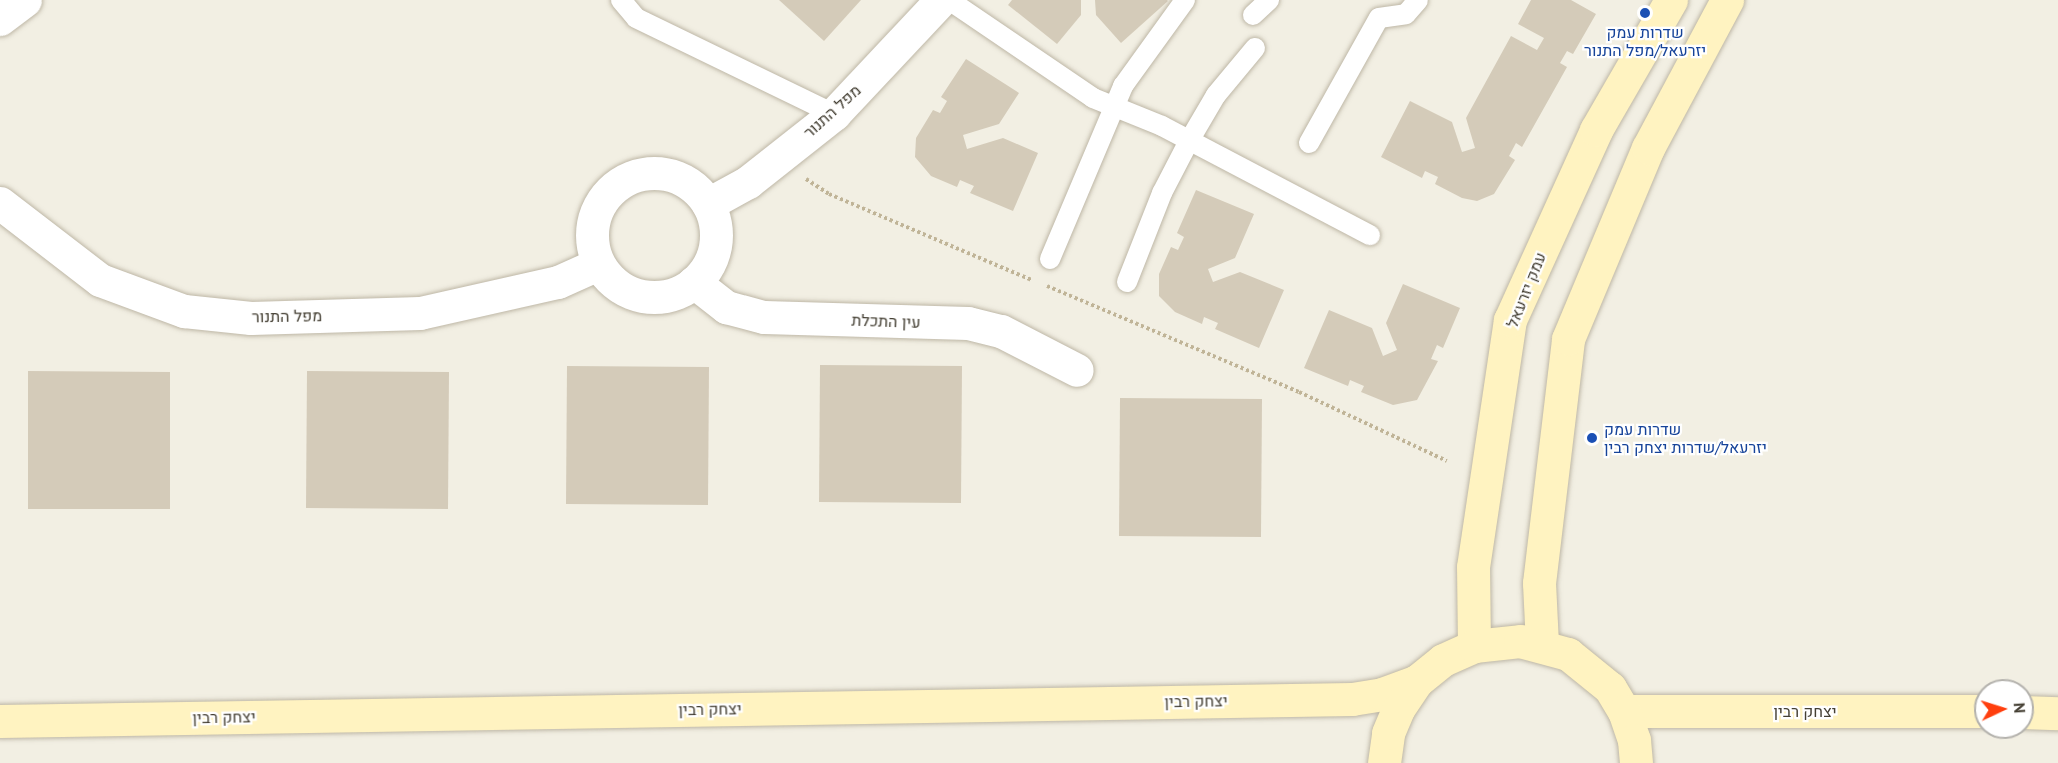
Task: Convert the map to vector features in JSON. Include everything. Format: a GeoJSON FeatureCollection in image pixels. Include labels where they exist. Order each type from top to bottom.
{"type":"FeatureCollection","features":[{"type":"Feature","properties":{"kind":"main road","name":"עמק יזרעאל"},"geometry":{"type":"LineString","coordinates":[[1474,646],[1473,567],[1510,320],[1596,130],[1671,0]]}},
{"type":"Feature","properties":{"kind":"main road"},"geometry":{"type":"LineString","coordinates":[[1542,644],[1539,583],[1569,339],[1648,148],[1727,0]]}},
{"type":"Feature","properties":{"kind":"main road"},"geometry":{"type":"LineString","coordinates":[[1384,763],[1394,717],[1417,681],[1443,660],[1474,646],[1497,641],[1542,644],[1568,654],[1590,669],[1624,711],[1634,740],[1636,763]]}},
{"type":"Feature","properties":{"kind":"main road","name":"יצחק רבין"},"geometry":{"type":"LineString","coordinates":[[0,721],[1352,699],[1382,694],[1417,681]]}},
{"type":"Feature","properties":{"kind":"main road","name":"יצחק רבין"},"geometry":{"type":"LineString","coordinates":[[1624,711],[1974,711]]}},
{"type":"Feature","properties":{"kind":"main road"},"geometry":{"type":"LineString","coordinates":[[2034,712],[2058,713]]}},
{"type":"Feature","properties":{"kind":"street"},"geometry":{"type":"LineString","coordinates":[[0,19],[25,0]]}},
{"type":"Feature","properties":{"kind":"street","name":"מפל התנור"},"geometry":{"type":"LineString","coordinates":[[708,204],[748,182],[834,114],[941,0]]}},
{"type":"Feature","properties":{"kind":"street"},"geometry":{"type":"LineString","coordinates":[[661,172],[680,178],[708,204],[716,237],[705,270],[694,282],[660,297],[642,296],[624,290],[598,264],[592,246],[597,208],[623,180],[661,172]]}},
{"type":"Feature","properties":{"kind":"street","name":"מפל התנור"},"geometry":{"type":"LineString","coordinates":[[0,203],[27,228],[100,280],[184,311],[229,316],[420,313],[558,282],[598,264]]}},
{"type":"Feature","properties":{"kind":"street","name":"עין התכלת"},"geometry":{"type":"LineString","coordinates":[[694,282],[726,307],[764,317],[968,323],[1000,331],[1077,370]]}},
{"type":"Feature","properties":{"kind":"lane"},"geometry":{"type":"LineString","coordinates":[[621,0],[636,18],[834,114]]}},
{"type":"Feature","properties":{"kind":"lane"},"geometry":{"type":"LineString","coordinates":[[949,0],[1093,98],[1190,141],[1370,235]]}},
{"type":"Feature","properties":{"kind":"lane"},"geometry":{"type":"LineString","coordinates":[[1050,259],[1107,132],[1113,106],[1185,0]]}},
{"type":"Feature","properties":{"kind":"lane"},"geometry":{"type":"LineString","coordinates":[[1253,15],[1269,0]]}},
{"type":"Feature","properties":{"kind":"lane"},"geometry":{"type":"LineString","coordinates":[[1309,143],[1379,18],[1406,14],[1418,0]]}},
{"type":"Feature","properties":{"kind":"lane"},"geometry":{"type":"LineString","coordinates":[[1127,282],[1162,194],[1190,141],[1216,94],[1255,48]]}},
{"type":"Feature","properties":{"kind":"path"},"geometry":{"type":"LineString","coordinates":[[776,159],[829,194],[1299,392],[1447,461]]}},
{"type":"Feature","properties":{"kind":"building"},"geometry":{"type":"Polygon","coordinates":[[[779,0],[861,0],[824,41],[779,0]]]}},
{"type":"Feature","properties":{"kind":"building"},"geometry":{"type":"Polygon","coordinates":[[[1012,0],[1081,0],[1081,15],[1057,44],[1008,5],[1012,0]]]}},
{"type":"Feature","properties":{"kind":"building"},"geometry":{"type":"Polygon","coordinates":[[[1095,0],[1168,1],[1121,43],[1096,15],[1095,0]]]}},
{"type":"Feature","properties":{"kind":"building"},"geometry":{"type":"Polygon","coordinates":[[[1531,0],[1571,0],[1596,14],[1573,54],[1567,51],[1560,63],[1567,67],[1522,147],[1516,143],[1509,156],[1515,160],[1494,194],[1477,201],[1462,198],[1435,184],[1438,177],[1425,171],[1422,178],[1381,157],[1410,101],[1452,122],[1462,152],[1475,148],[1466,118],[1511,36],[1537,50],[1544,38],[1518,24],[1531,0]]]}},
{"type":"Feature","properties":{"kind":"building"},"geometry":{"type":"Polygon","coordinates":[[[966,59],[1019,93],[999,124],[963,135],[967,149],[1003,138],[1038,153],[1013,211],[970,193],[974,186],[960,180],[957,187],[931,176],[915,157],[916,138],[933,110],[940,113],[947,101],[941,97],[966,59]]]}},
{"type":"Feature","properties":{"kind":"building"},"geometry":{"type":"Polygon","coordinates":[[[1196,190],[1254,214],[1235,258],[1208,269],[1213,282],[1240,272],[1284,290],[1259,348],[1215,329],[1218,323],[1204,317],[1202,324],[1175,312],[1159,296],[1159,274],[1171,247],[1178,250],[1184,237],[1177,233],[1196,190]]]}},
{"type":"Feature","properties":{"kind":"building"},"geometry":{"type":"Polygon","coordinates":[[[1403,284],[1460,308],[1443,348],[1437,345],[1431,359],[1438,361],[1417,400],[1393,405],[1361,392],[1364,386],[1350,380],[1348,386],[1304,368],[1329,310],[1372,328],[1383,356],[1397,350],[1386,323],[1403,284]]]}},
{"type":"Feature","properties":{"kind":"building"},"geometry":{"type":"Polygon","coordinates":[[[820,365],[962,366],[961,503],[819,502],[820,365]]]}},
{"type":"Feature","properties":{"kind":"building"},"geometry":{"type":"Polygon","coordinates":[[[567,366],[709,367],[708,505],[566,504],[567,366]]]}},
{"type":"Feature","properties":{"kind":"building"},"geometry":{"type":"Polygon","coordinates":[[[28,371],[170,372],[170,509],[28,509],[28,371]]]}},
{"type":"Feature","properties":{"kind":"building"},"geometry":{"type":"Polygon","coordinates":[[[307,371],[449,372],[448,509],[306,508],[307,371]]]}},
{"type":"Feature","properties":{"kind":"building"},"geometry":{"type":"Polygon","coordinates":[[[1120,398],[1262,399],[1261,537],[1119,536],[1120,398]]]}},
{"type":"Feature","properties":{"kind":"place","name":"שדרות עמק יזרעאל/מפל התנור"},"geometry":{"type":"Point","coordinates":[1645,13]}},
{"type":"Feature","properties":{"kind":"place","name":"שדרות עמק יזרעאל/שדרות יצחק רבין"},"geometry":{"type":"Point","coordinates":[1592,438]}}]}
